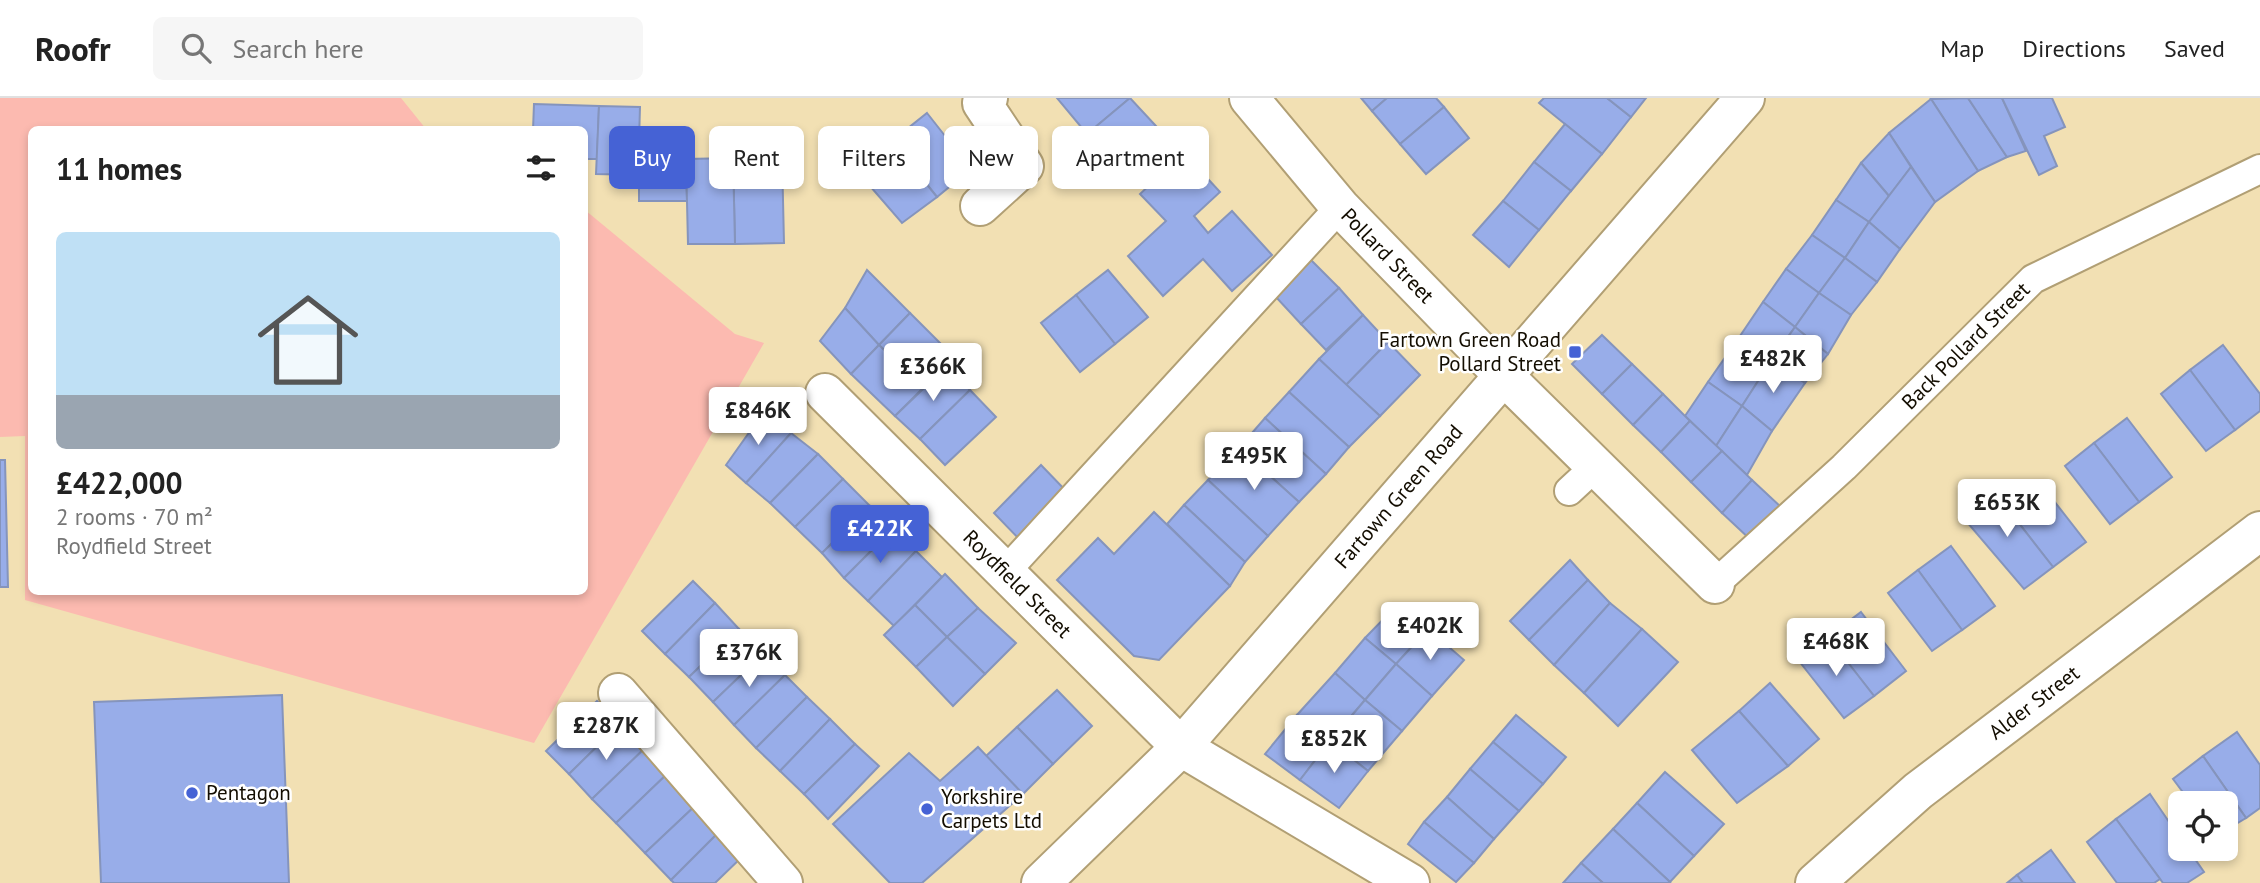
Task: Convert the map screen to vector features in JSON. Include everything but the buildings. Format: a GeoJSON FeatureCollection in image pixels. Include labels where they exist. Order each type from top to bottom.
{"type":"FeatureCollection","features":[{"type":"Feature","properties":{"kind":"street"},"geometry":{"type":"LineString","coordinates":[[980,206],[1024,166],[982,103],[988,98]]}},
{"type":"Feature","properties":{"kind":"street","name":"Pollard Street"},"geometry":{"type":"LineString","coordinates":[[1249,98],[1340,207],[1503,374],[1582,479],[1715,584]]}},
{"type":"Feature","properties":{"kind":"street","name":"Fartown Green Road"},"geometry":{"type":"LineString","coordinates":[[1041,883],[1181,747],[1745,98]]}},
{"type":"Feature","properties":{"kind":"street","name":"Roydfield Street"},"geometry":{"type":"LineString","coordinates":[[825,393],[1181,747],[1404,882]]}},
{"type":"Feature","properties":{"kind":"street","name":"Alder Street"},"geometry":{"type":"LineString","coordinates":[[1815,883],[1917,791],[2260,531]]}},
{"type":"Feature","properties":{"kind":"street"},"geometry":{"type":"LineString","coordinates":[[618,694],[783,883]]}},
{"type":"Feature","properties":{"kind":"lane","name":"Back Pollard Street"},"geometry":{"type":"LineString","coordinates":[[1715,584],[1844,467],[2033,279],[2260,169]]}},
{"type":"Feature","properties":{"kind":"lane"},"geometry":{"type":"LineString","coordinates":[[1006,571],[1340,207]]}},
{"type":"Feature","properties":{"kind":"shaded area"},"geometry":{"type":"Polygon","coordinates":[[[0,98],[401,98],[424,126],[28,126],[28,595],[588,595],[588,212],[735,334],[764,343],[534,743],[25,600],[25,436],[0,437],[0,98]]]}},
{"type":"Feature","properties":{"kind":"place","name":"Fartown Green Road Pollard Street"},"geometry":{"type":"Point","coordinates":[1575,352]}},
{"type":"Feature","properties":{"kind":"place","name":"Pentagon"},"geometry":{"type":"Point","coordinates":[192,793]}},
{"type":"Feature","properties":{"kind":"place","name":"Yorkshire Carpets Ltd"},"geometry":{"type":"Point","coordinates":[927,809]}}]}
